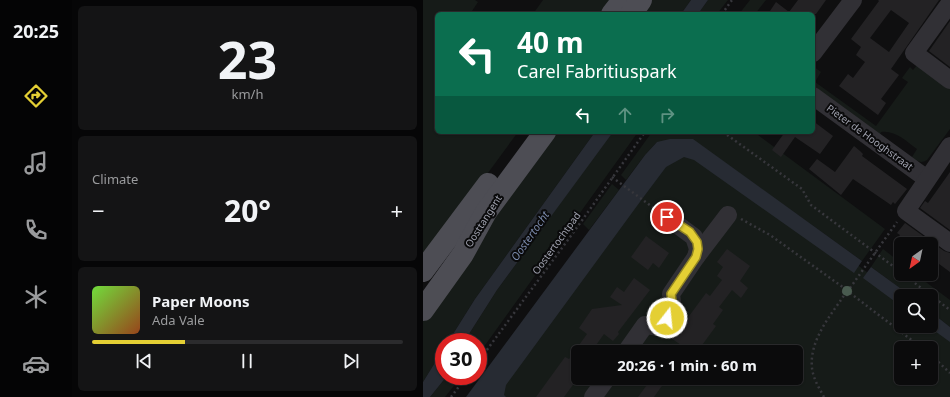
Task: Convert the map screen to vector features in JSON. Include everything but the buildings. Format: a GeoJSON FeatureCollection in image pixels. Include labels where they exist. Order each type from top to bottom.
{"type":"FeatureCollection","features":[{"type":"Feature","properties":{"kind":"main road"},"geometry":{"type":"LineString","coordinates":[[614,12],[623,0]]}},
{"type":"Feature","properties":{"kind":"main road"},"geometry":{"type":"LineString","coordinates":[[632,12],[641,0]]}},
{"type":"Feature","properties":{"kind":"main road","name":"Oosttangent"},"geometry":{"type":"LineString","coordinates":[[423,271],[525,134]]}},
{"type":"Feature","properties":{"kind":"main road","name":"Oosttangent"},"geometry":{"type":"LineString","coordinates":[[423,310],[463,254],[486,212],[544,134]]}},
{"type":"Feature","properties":{"kind":"street"},"geometry":{"type":"LineString","coordinates":[[815,50],[853,0]]}},
{"type":"Feature","properties":{"kind":"street"},"geometry":{"type":"LineString","coordinates":[[950,3],[914,54],[950,80]]}},
{"type":"Feature","properties":{"kind":"street","name":"Pieter de Hooghstraat"},"geometry":{"type":"LineString","coordinates":[[815,97],[927,179]]}},
{"type":"Feature","properties":{"kind":"street"},"geometry":{"type":"LineString","coordinates":[[950,146],[906,211],[950,243]]}},
{"type":"Feature","properties":{"kind":"street"},"geometry":{"type":"LineString","coordinates":[[631,345],[645,325],[660,327],[673,309],[671,294],[696,257],[728,215]]}},
{"type":"Feature","properties":{"kind":"street"},"geometry":{"type":"LineString","coordinates":[[667,217],[694,237],[697,242],[698,249],[696,257]]}},
{"type":"Feature","properties":{"kind":"street"},"geometry":{"type":"LineString","coordinates":[[593,397],[602,385]]}},
{"type":"Feature","properties":{"kind":"path"},"geometry":{"type":"LineString","coordinates":[[723,12],[732,0]]}},
{"type":"Feature","properties":{"kind":"path","name":"Oostertochtpad"},"geometry":{"type":"LineString","coordinates":[[487,350],[644,134]]}},
{"type":"Feature","properties":{"kind":"path"},"geometry":{"type":"LineString","coordinates":[[726,134],[802,189],[811,205],[894,267]]}},
{"type":"Feature","properties":{"kind":"path"},"geometry":{"type":"LineString","coordinates":[[612,177],[645,202]]}},
{"type":"Feature","properties":{"kind":"path"},"geometry":{"type":"LineString","coordinates":[[850,294],[850,288],[857,277],[906,211]]}},
{"type":"Feature","properties":{"kind":"path"},"geometry":{"type":"LineString","coordinates":[[728,215],[745,220],[770,235],[844,288],[850,288]]}},
{"type":"Feature","properties":{"kind":"path"},"geometry":{"type":"LineString","coordinates":[[912,281],[950,310]]}},
{"type":"Feature","properties":{"kind":"path"},"geometry":{"type":"LineString","coordinates":[[823,397],[812,368],[814,348],[824,326],[845,294],[843,292],[844,288]]}},
{"type":"Feature","properties":{"kind":"path"},"geometry":{"type":"LineString","coordinates":[[845,294],[850,294],[913,341]]}},
{"type":"Feature","properties":{"kind":"path"},"geometry":{"type":"LineString","coordinates":[[938,362],[950,373]]}},
{"type":"Feature","properties":{"kind":"path"},"geometry":{"type":"LineString","coordinates":[[451,397],[460,385]]}},
{"type":"Feature","properties":{"kind":"shaded area"},"geometry":{"type":"Polygon","coordinates":[[[423,0],[475,0],[478,2],[471,12],[435,12],[435,134],[517,134],[471,196],[423,256],[423,0]]]}},
{"type":"Feature","properties":{"kind":"shaded area"},"geometry":{"type":"Polygon","coordinates":[[[543,0],[615,0],[606,12],[534,12],[543,0]]]}},
{"type":"Feature","properties":{"kind":"shaded area"},"geometry":{"type":"Polygon","coordinates":[[[646,0],[691,0],[682,12],[637,12],[646,0]]]}},
{"type":"Feature","properties":{"kind":"shaded area"},"geometry":{"type":"Polygon","coordinates":[[[708,0],[728,0],[719,12],[699,12],[708,0]]]}},
{"type":"Feature","properties":{"kind":"shaded area"},"geometry":{"type":"Polygon","coordinates":[[[750,0],[766,0],[757,12],[741,12],[750,0]]]}},
{"type":"Feature","properties":{"kind":"shaded area"},"geometry":{"type":"Polygon","coordinates":[[[919,63],[950,85],[950,129],[927,160],[923,162],[917,161],[912,157],[917,149],[896,134],[881,132],[880,134],[815,87],[815,82],[876,126],[908,82],[902,78],[910,67],[913,70],[919,63]]]}},
{"type":"Feature","properties":{"kind":"shaded area"},"geometry":{"type":"Polygon","coordinates":[[[815,68],[821,72],[815,82],[815,68]]]}},
{"type":"Feature","properties":{"kind":"shaded area"},"geometry":{"type":"Polygon","coordinates":[[[549,134],[594,134],[475,299],[454,333],[435,333],[435,363],[423,382],[423,316],[549,134]]]}},
{"type":"Feature","properties":{"kind":"shaded area"},"geometry":{"type":"Polygon","coordinates":[[[611,134],[637,134],[487,342],[487,333],[470,333],[497,290],[611,134]]]}},
{"type":"Feature","properties":{"kind":"shaded area"},"geometry":{"type":"Polygon","coordinates":[[[651,134],[757,134],[885,229],[862,261],[692,139],[894,293],[894,333],[938,333],[938,329],[950,335],[950,397],[493,397],[657,142],[626,180],[621,175],[651,134]]]}},
{"type":"Feature","properties":{"kind":"shaded area"},"geometry":{"type":"Polygon","coordinates":[[[612,184],[619,190],[589,230],[583,224],[612,184]]]}},
{"type":"Feature","properties":{"kind":"shaded area"},"geometry":{"type":"Polygon","coordinates":[[[883,249],[894,258],[894,281],[924,281],[935,289],[901,289],[871,267],[883,249]]]}},
{"type":"Feature","properties":{"kind":"shaded area"},"geometry":{"type":"Polygon","coordinates":[[[938,291],[950,300],[950,327],[938,318],[938,291]]]}},
{"type":"Feature","properties":{"kind":"shaded area"},"geometry":{"type":"Polygon","coordinates":[[[440,385],[455,385],[445,397],[430,397],[440,385]]]}},
{"type":"Feature","properties":{"kind":"water"},"geometry":{"type":"Polygon","coordinates":[[[691,0],[708,0],[699,12],[682,12],[691,0]]]}},
{"type":"Feature","properties":{"kind":"water","name":"Oostertocht"},"geometry":{"type":"Polygon","coordinates":[[[594,134],[612,134],[497,290],[470,333],[454,333],[475,299],[594,134]]]}},
{"type":"Feature","properties":{"kind":"water"},"geometry":{"type":"Polygon","coordinates":[[[670,139],[693,139],[862,261],[854,273],[694,160],[684,157],[666,167],[645,195],[506,385],[504,395],[506,397],[466,397],[475,385],[487,385],[487,369],[645,155],[657,142],[670,139]]]}},
{"type":"Feature","properties":{"kind":"water"},"geometry":{"type":"Polygon","coordinates":[[[871,267],[901,289],[894,289],[894,301],[863,278],[871,267]]]}},
{"type":"Feature","properties":{"kind":"water"},"geometry":{"type":"Polygon","coordinates":[[[938,318],[950,327],[950,342],[938,333],[938,318]]]}},
{"type":"Feature","properties":{"kind":"water"},"geometry":{"type":"Polygon","coordinates":[[[435,363],[435,385],[440,385],[430,397],[423,397],[423,382],[435,363]]]}},
{"type":"Feature","properties":{"kind":"route"},"geometry":{"type":"LineString","coordinates":[[667,217],[690,232],[697,242],[698,249],[696,257],[671,294],[673,309],[667,318]]}}]}
